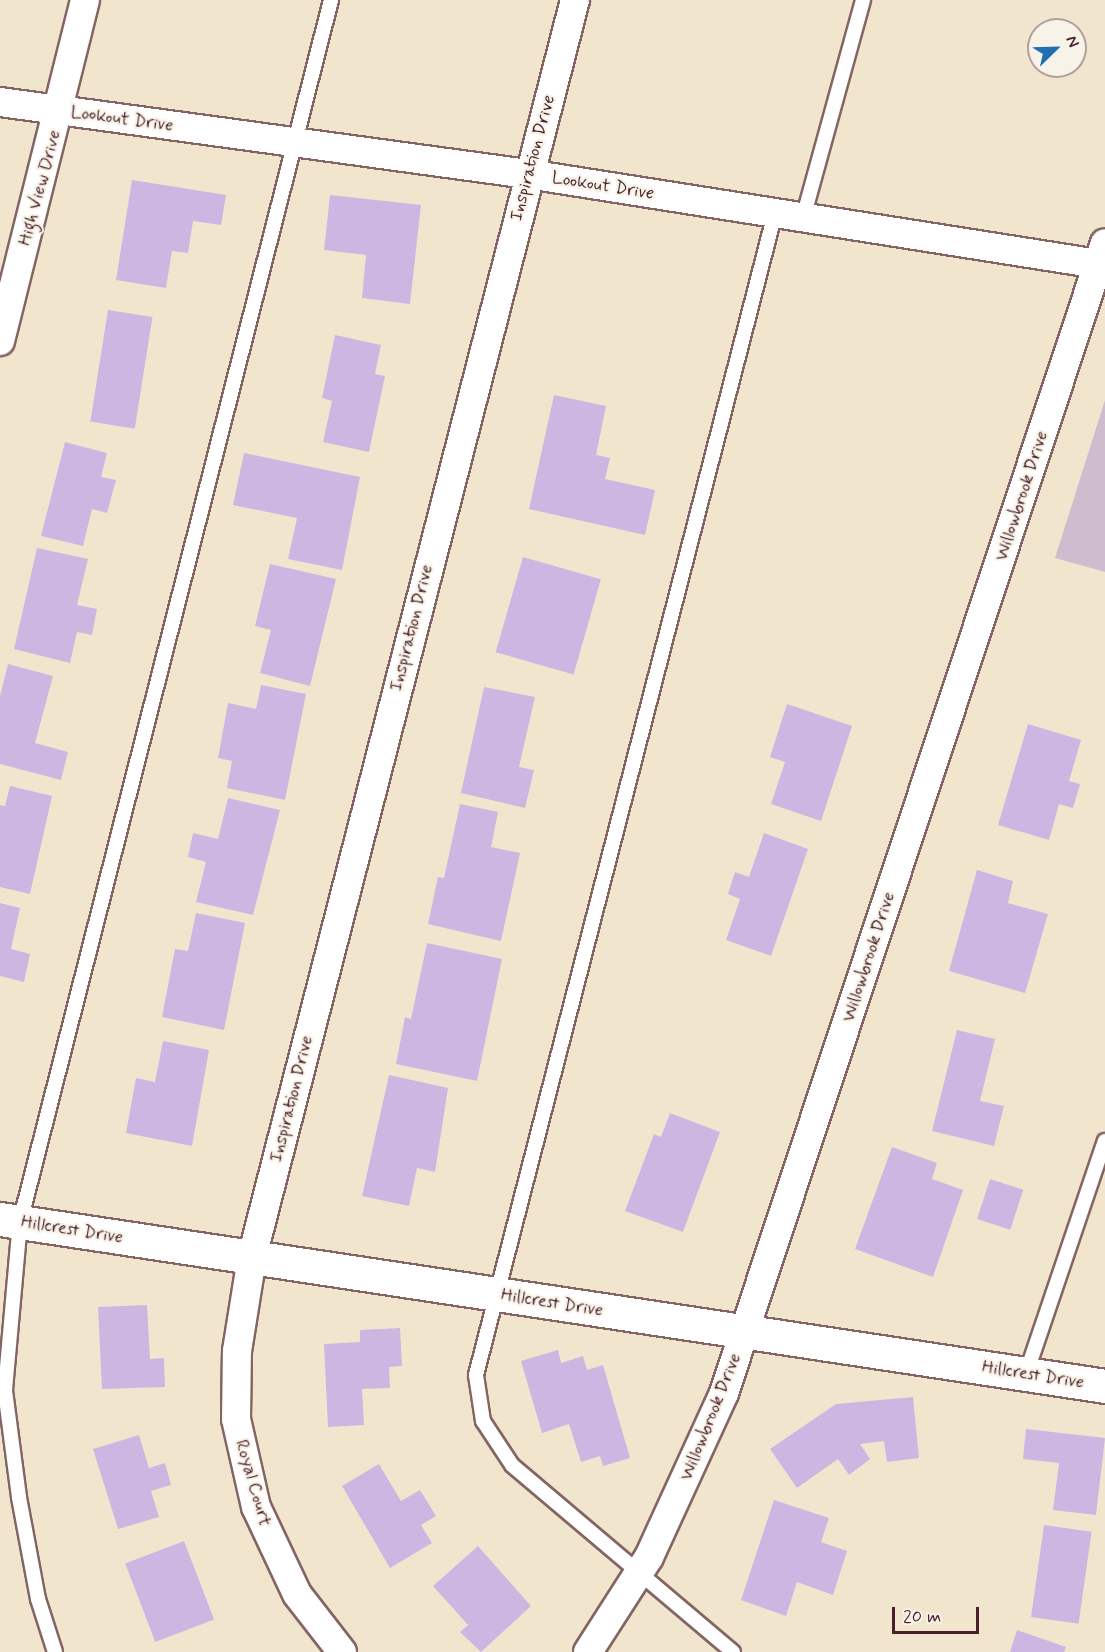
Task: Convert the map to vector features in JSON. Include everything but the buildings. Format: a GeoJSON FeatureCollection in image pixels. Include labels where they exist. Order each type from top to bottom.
{"type":"FeatureCollection","features":[{"type":"Feature","properties":{"kind":"street","name":"High View Drive"},"geometry":{"type":"LineString","coordinates":[[0,341],[60,111],[85,0]]}},
{"type":"Feature","properties":{"kind":"street","name":"Inspiration Drive"},"geometry":{"type":"LineString","coordinates":[[252,1257],[528,174],[575,0]]}},
{"type":"Feature","properties":{"kind":"street","name":"Lookout Drive"},"geometry":{"type":"LineString","coordinates":[[0,102],[528,174],[803,218],[1102,253]]}},
{"type":"Feature","properties":{"kind":"street","name":"Willowbrook Drive"},"geometry":{"type":"LineString","coordinates":[[588,1652],[638,1575],[675,1507],[724,1393],[1102,253]]}},
{"type":"Feature","properties":{"kind":"street","name":"Hillcrest Drive"},"geometry":{"type":"LineString","coordinates":[[10,1221],[1105,1386]]}},
{"type":"Feature","properties":{"kind":"street","name":"Royal Court"},"geometry":{"type":"LineString","coordinates":[[252,1257],[237,1351],[236,1419],[243,1461],[274,1552],[313,1618],[342,1652]]}},
{"type":"Feature","properties":{"kind":"lane"},"geometry":{"type":"LineString","coordinates":[[55,1652],[38,1599],[21,1509],[5,1390],[10,1221],[331,0]]}},
{"type":"Feature","properties":{"kind":"lane"},"geometry":{"type":"LineString","coordinates":[[803,218],[863,0]]}},
{"type":"Feature","properties":{"kind":"lane"},"geometry":{"type":"LineString","coordinates":[[733,1652],[638,1575],[512,1465],[483,1421],[476,1375],[775,213]]}},
{"type":"Feature","properties":{"kind":"lane"},"geometry":{"type":"LineString","coordinates":[[1026,1374],[1105,1141]]}},
{"type":"Feature","properties":{"kind":"shaded area"},"geometry":{"type":"Polygon","coordinates":[[[1105,400],[1105,572],[1055,558],[1105,400]]]}}]}
